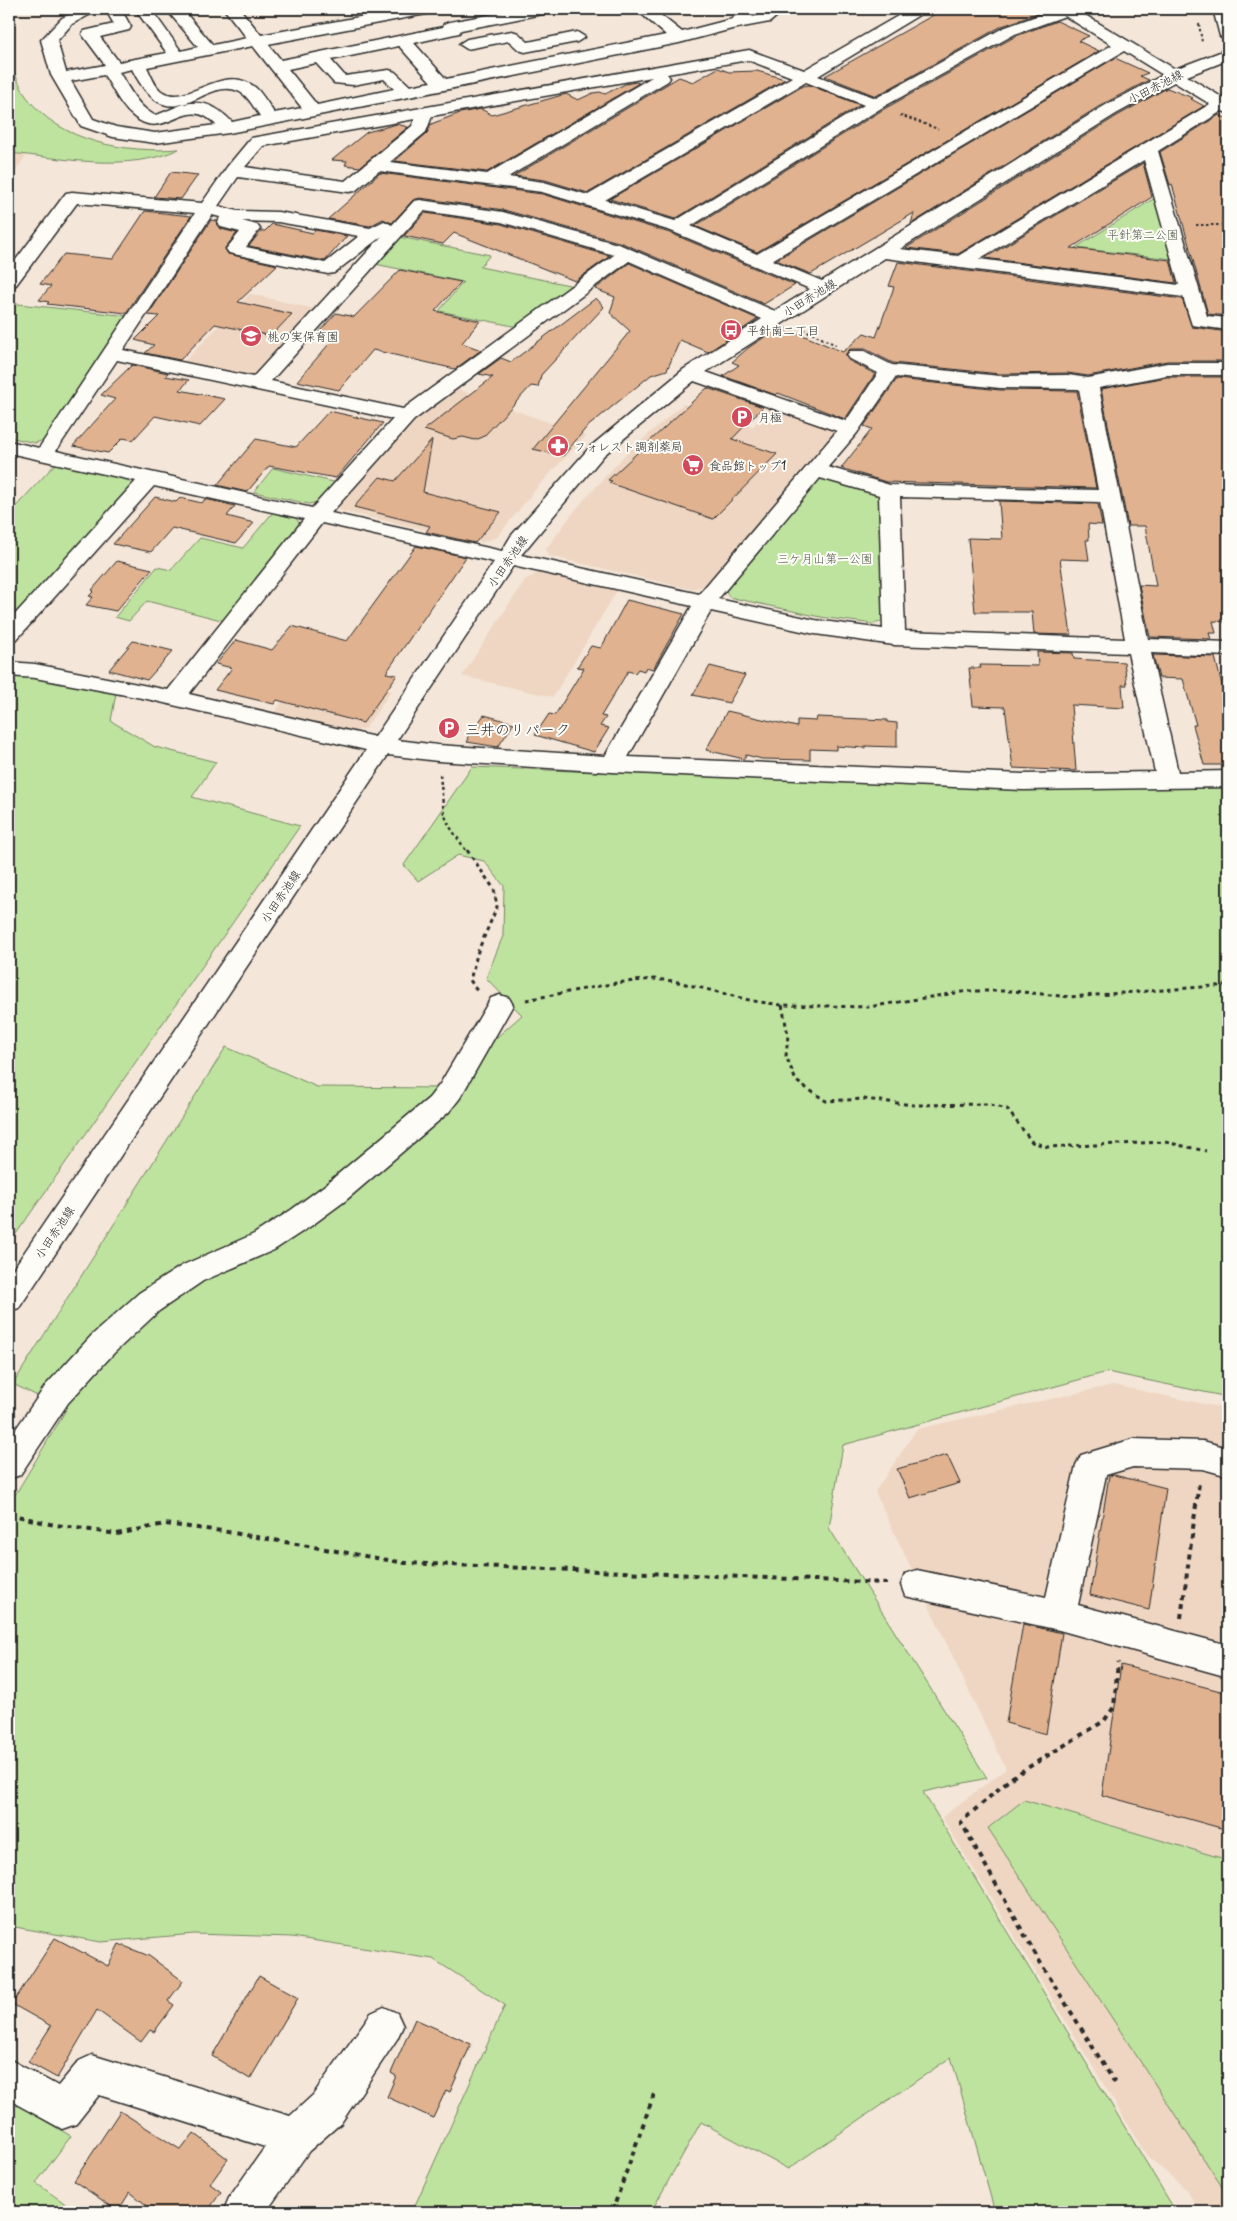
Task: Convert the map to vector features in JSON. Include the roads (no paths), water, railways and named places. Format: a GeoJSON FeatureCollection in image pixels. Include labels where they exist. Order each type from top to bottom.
{"type":"FeatureCollection","features":[{"type":"Feature","properties":{"kind":"street"},"geometry":{"type":"LineString","coordinates":[[92,9],[67,21],[49,40],[61,78],[88,122],[113,132],[155,138],[229,128],[679,38],[765,19],[777,9]]}},
{"type":"Feature","properties":{"kind":"street"},"geometry":{"type":"LineString","coordinates":[[113,9],[124,27],[90,34],[140,114],[151,120],[164,119],[186,108],[200,106],[211,109],[229,128]]}},
{"type":"Feature","properties":{"kind":"street"},"geometry":{"type":"LineString","coordinates":[[143,9],[151,31],[177,56]]}},
{"type":"Feature","properties":{"kind":"street"},"geometry":{"type":"LineString","coordinates":[[174,9],[194,22],[209,50]]}},
{"type":"Feature","properties":{"kind":"street"},"geometry":{"type":"LineString","coordinates":[[61,78],[426,9]]}},
{"type":"Feature","properties":{"kind":"street"},"geometry":{"type":"LineString","coordinates":[[432,9],[497,74]]}},
{"type":"Feature","properties":{"kind":"street"},"geometry":{"type":"LineString","coordinates":[[644,9],[679,38]]}},
{"type":"Feature","properties":{"kind":"street"},"geometry":{"type":"LineString","coordinates":[[668,9],[697,34]]}},
{"type":"Feature","properties":{"kind":"street"},"geometry":{"type":"LineString","coordinates":[[722,28],[737,22],[752,9]]}},
{"type":"Feature","properties":{"kind":"street"},"geometry":{"type":"LineString","coordinates":[[590,201],[921,9]]}},
{"type":"Feature","properties":{"kind":"street"},"geometry":{"type":"LineString","coordinates":[[1221,9],[1228,36]]}},
{"type":"Feature","properties":{"kind":"street"},"geometry":{"type":"LineString","coordinates":[[677,227],[877,104],[1009,31],[1066,10],[1225,106],[1149,149],[961,262]]}},
{"type":"Feature","properties":{"kind":"street"},"geometry":{"type":"LineString","coordinates":[[239,11],[258,41],[313,111]]}},
{"type":"Feature","properties":{"kind":"street"},"geometry":{"type":"LineString","coordinates":[[457,34],[498,13],[559,20],[594,55]]}},
{"type":"Feature","properties":{"kind":"street"},"geometry":{"type":"LineString","coordinates":[[277,66],[403,40],[457,34],[512,36],[525,47],[559,20]]}},
{"type":"Feature","properties":{"kind":"street"},"geometry":{"type":"LineString","coordinates":[[403,40],[420,52],[433,66],[443,85]]}},
{"type":"Feature","properties":{"kind":"street"},"geometry":{"type":"LineString","coordinates":[[758,261],[1123,45]]}},
{"type":"Feature","properties":{"kind":"street"},"geometry":{"type":"LineString","coordinates":[[338,53],[347,63],[363,68],[379,61],[397,60]]}},
{"type":"Feature","properties":{"kind":"street","name":"小田赤池線"},"geometry":{"type":"LineString","coordinates":[[9,1299],[519,541],[597,451],[691,373],[786,321],[823,288],[1110,110],[1174,75],[1228,54]]}},
{"type":"Feature","properties":{"kind":"street"},"geometry":{"type":"LineString","coordinates":[[44,455],[233,170],[257,142],[749,55],[877,104]]}},
{"type":"Feature","properties":{"kind":"street"},"geometry":{"type":"LineString","coordinates":[[320,57],[340,80],[354,82],[371,74],[390,75],[406,92]]}},
{"type":"Feature","properties":{"kind":"street"},"geometry":{"type":"LineString","coordinates":[[137,64],[156,95],[168,99],[183,99],[219,84],[233,85],[246,88],[270,119]]}},
{"type":"Feature","properties":{"kind":"street"},"geometry":{"type":"LineString","coordinates":[[492,179],[676,69]]}},
{"type":"Feature","properties":{"kind":"street"},"geometry":{"type":"LineString","coordinates":[[414,76],[424,88]]}},
{"type":"Feature","properties":{"kind":"street"},"geometry":{"type":"LineString","coordinates":[[233,170],[349,187],[420,128],[425,112]]}},
{"type":"Feature","properties":{"kind":"street"},"geometry":{"type":"LineString","coordinates":[[1149,149],[1199,321],[1228,324]]}},
{"type":"Feature","properties":{"kind":"street"},"geometry":{"type":"LineString","coordinates":[[376,165],[544,186],[677,227],[823,288]]}},
{"type":"Feature","properties":{"kind":"street"},"geometry":{"type":"LineString","coordinates":[[9,281],[72,197],[237,216],[278,217],[365,232]]}},
{"type":"Feature","properties":{"kind":"street"},"geometry":{"type":"LineString","coordinates":[[205,212],[227,217],[228,223],[251,228],[235,249],[239,252],[328,269],[413,204],[503,217],[627,254],[786,321]]}},
{"type":"Feature","properties":{"kind":"street"},"geometry":{"type":"LineString","coordinates":[[258,383],[388,236],[420,205]]}},
{"type":"Feature","properties":{"kind":"street"},"geometry":{"type":"LineString","coordinates":[[882,252],[1190,292]]}},
{"type":"Feature","properties":{"kind":"street"},"geometry":{"type":"LineString","coordinates":[[174,698],[317,516],[407,416],[627,254]]}},
{"type":"Feature","properties":{"kind":"street"},"geometry":{"type":"LineString","coordinates":[[112,352],[407,416]]}},
{"type":"Feature","properties":{"kind":"street"},"geometry":{"type":"LineString","coordinates":[[857,355],[888,370],[1000,382],[1068,381],[1088,384],[1167,369],[1228,369]]}},
{"type":"Feature","properties":{"kind":"street"},"geometry":{"type":"LineString","coordinates":[[612,764],[704,603],[850,429],[887,376],[888,370]]}},
{"type":"Feature","properties":{"kind":"street"},"geometry":{"type":"LineString","coordinates":[[691,373],[850,429]]}},
{"type":"Feature","properties":{"kind":"street"},"geometry":{"type":"LineString","coordinates":[[1088,384],[1138,646],[1168,779]]}},
{"type":"Feature","properties":{"kind":"street"},"geometry":{"type":"LineString","coordinates":[[9,447],[815,627],[894,638],[1228,649]]}},
{"type":"Feature","properties":{"kind":"street"},"geometry":{"type":"LineString","coordinates":[[815,470],[888,491],[1109,496]]}},
{"type":"Feature","properties":{"kind":"street"},"geometry":{"type":"LineString","coordinates":[[9,634],[150,478]]}},
{"type":"Feature","properties":{"kind":"street"},"geometry":{"type":"LineString","coordinates":[[888,491],[894,638]]}},
{"type":"Feature","properties":{"kind":"street"},"geometry":{"type":"LineString","coordinates":[[9,669],[35,671],[174,698],[381,746],[438,753],[612,764],[1023,782],[1228,779]]}},
{"type":"Feature","properties":{"kind":"street"},"geometry":{"type":"LineString","coordinates":[[9,1465],[57,1394],[103,1344],[149,1302],[187,1277],[264,1242],[302,1218],[335,1193],[439,1105],[450,1092],[500,1005]]}},
{"type":"Feature","properties":{"kind":"street"},"geometry":{"type":"LineString","coordinates":[[1059,1615],[1092,1465],[1133,1453],[1216,1459]]}},
{"type":"Feature","properties":{"kind":"street"},"geometry":{"type":"LineString","coordinates":[[918,1585],[1059,1615],[1228,1661]]}},
{"type":"Feature","properties":{"kind":"street"},"geometry":{"type":"LineString","coordinates":[[243,2212],[295,2137],[327,2109],[384,2026]]}},
{"type":"Feature","properties":{"kind":"street"},"geometry":{"type":"LineString","coordinates":[[9,2078],[62,2110],[92,2074],[295,2137]]}},
{"type":"Feature","properties":{"kind":"place","name":"平針南二丁目"},"geometry":{"type":"Point","coordinates":[731,330]}},
{"type":"Feature","properties":{"kind":"place","name":"桃の実保育園"},"geometry":{"type":"Point","coordinates":[251,336]}},
{"type":"Feature","properties":{"kind":"place","name":"月極"},"geometry":{"type":"Point","coordinates":[742,417]}},
{"type":"Feature","properties":{"kind":"place","name":"フォレスト調剤薬局"},"geometry":{"type":"Point","coordinates":[558,446]}},
{"type":"Feature","properties":{"kind":"place","name":"食品館トップ1"},"geometry":{"type":"Point","coordinates":[693,465]}},
{"type":"Feature","properties":{"kind":"place","name":"三井のリパーク"},"geometry":{"type":"Point","coordinates":[449,728]}},
{"type":"Feature","properties":{"kind":"park label","name":"平針第二公園"},"geometry":{"type":"Point","coordinates":[1143,234]}},
{"type":"Feature","properties":{"kind":"park label","name":"三ケ月山第一公園"},"geometry":{"type":"Point","coordinates":[825,558]}}]}
